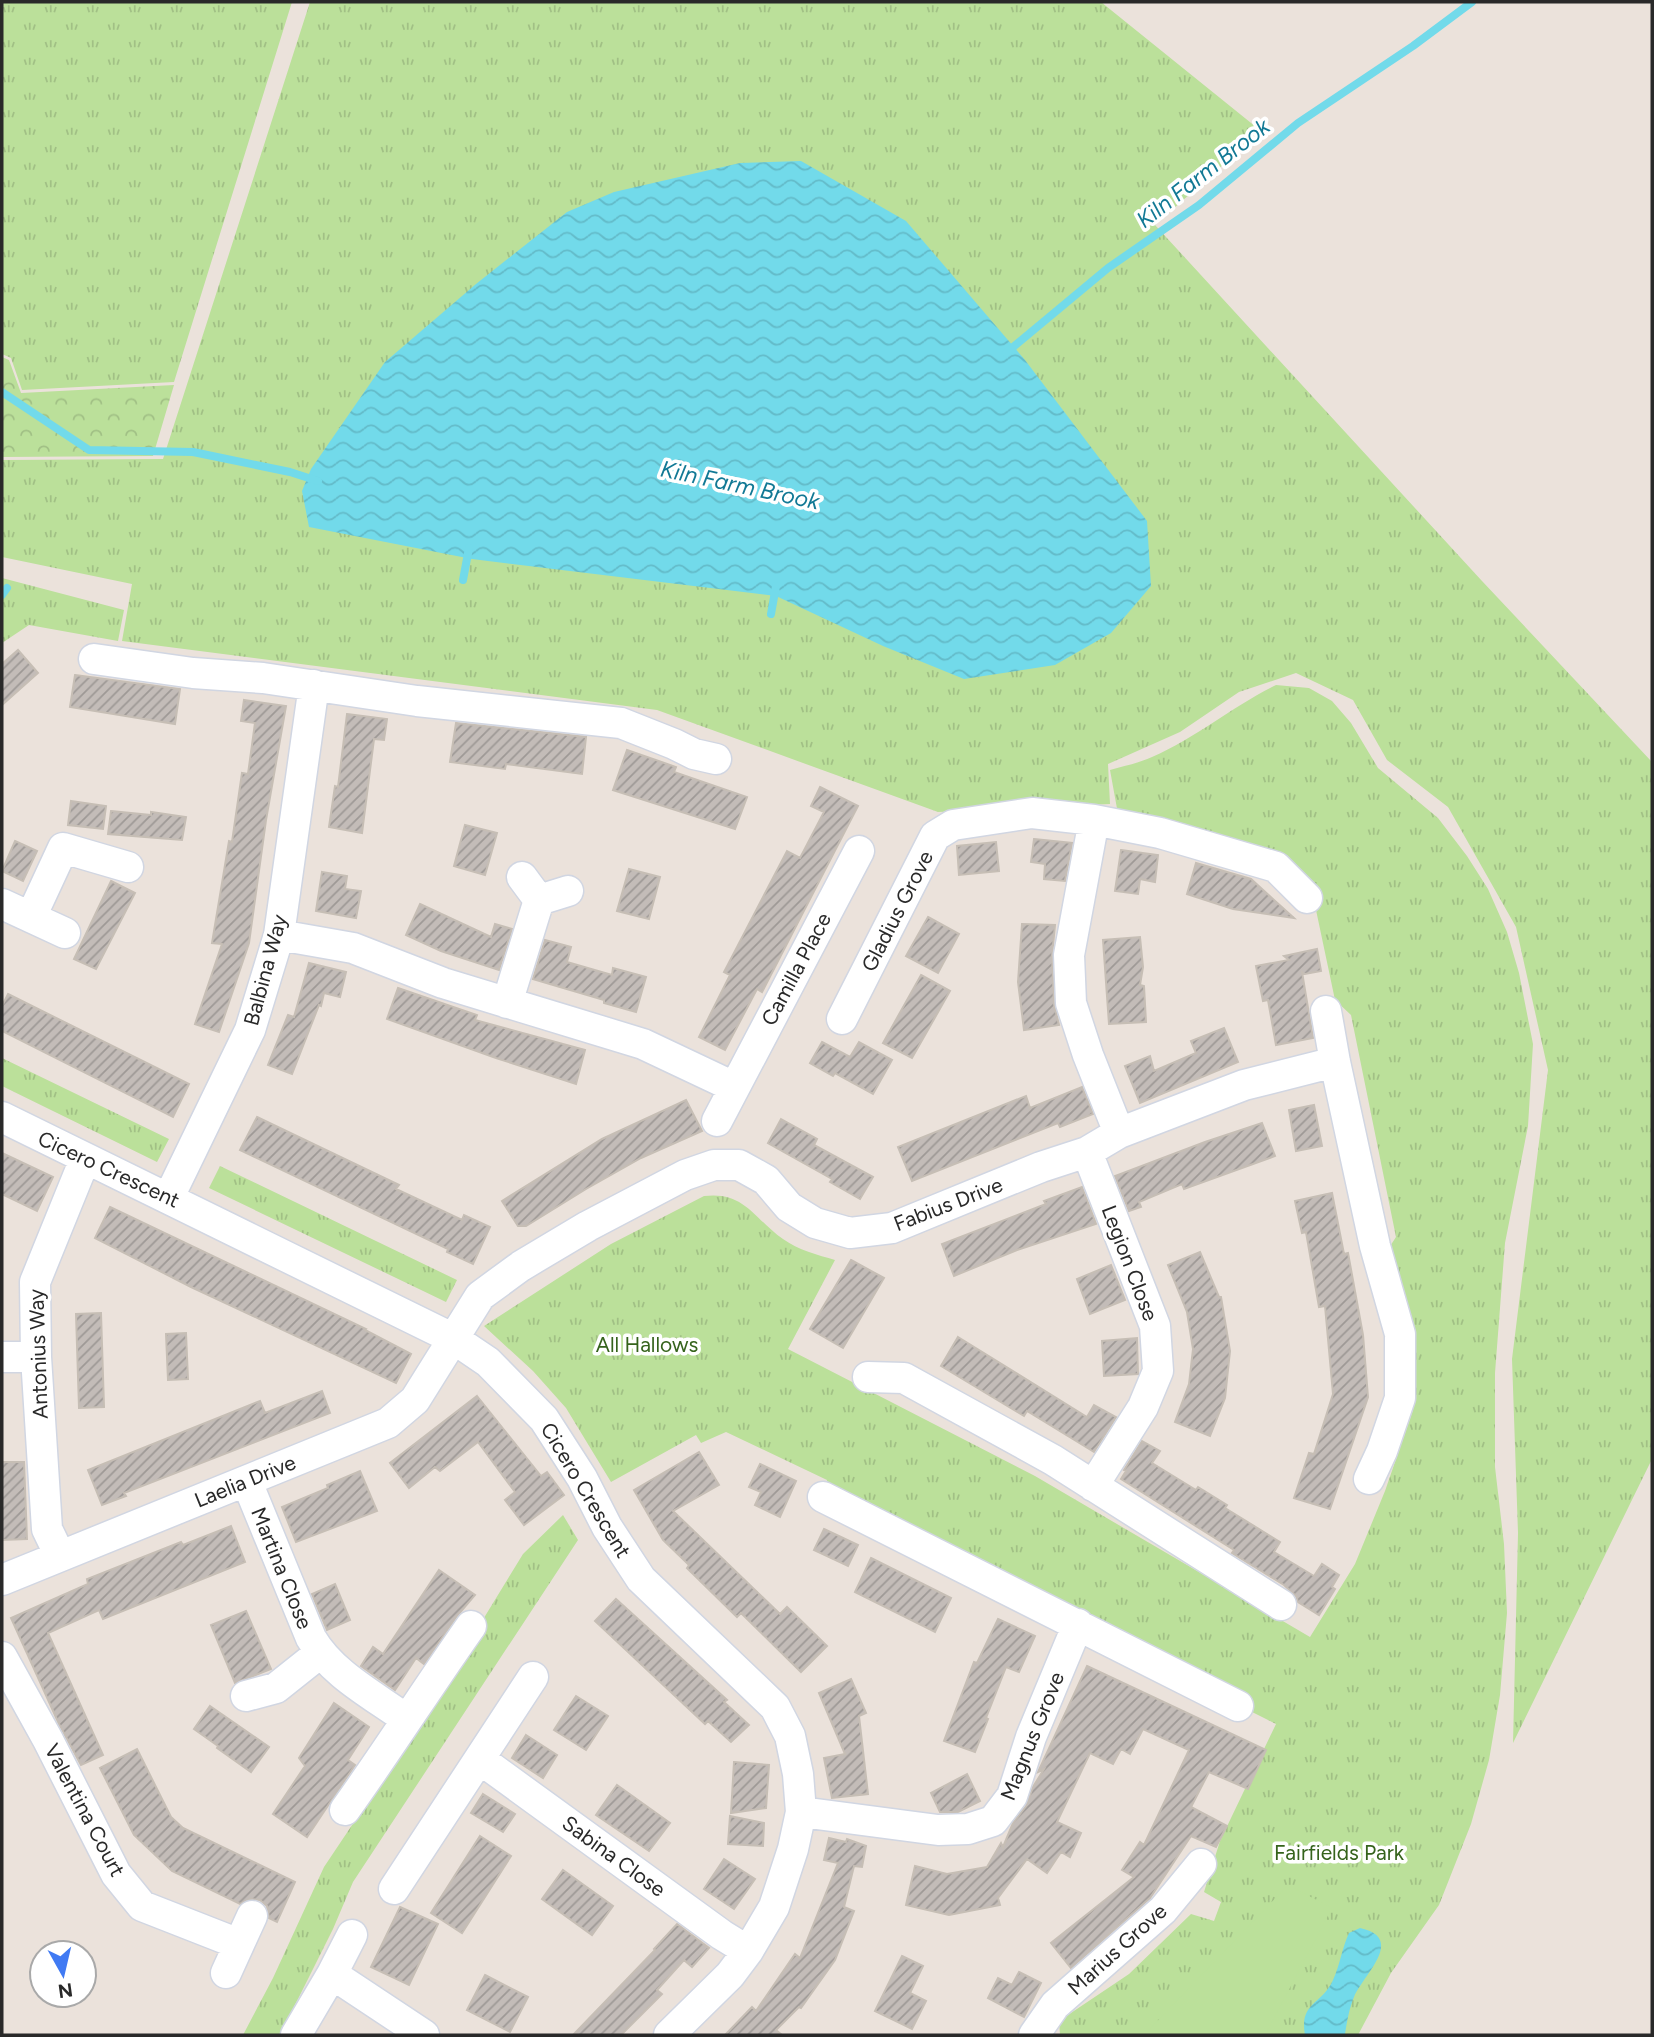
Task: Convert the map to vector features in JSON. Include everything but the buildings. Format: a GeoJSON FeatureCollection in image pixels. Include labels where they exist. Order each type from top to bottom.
{"type":"FeatureCollection","features":[{"type":"Feature","properties":{"kind":"street"},"geometry":{"type":"LineString","coordinates":[[94,659],[193,673],[263,678],[417,701],[621,723],[694,754],[716,759]]}},
{"type":"Feature","properties":{"kind":"street","name":"Balbina Way"},"geometry":{"type":"LineString","coordinates":[[169,1197],[250,1030],[279,935],[314,685]]}},
{"type":"Feature","properties":{"kind":"street","name":"Gladius Grove"},"geometry":{"type":"LineString","coordinates":[[842,1019],[935,836],[953,825],[1032,813],[1094,820],[1160,833],[1276,867],[1307,898]]}},
{"type":"Feature","properties":{"kind":"street"},"geometry":{"type":"LineString","coordinates":[[1094,820],[1069,955],[1071,1003],[1119,1133]]}},
{"type":"Feature","properties":{"kind":"street"},"geometry":{"type":"LineString","coordinates":[[31,917],[63,848],[128,867]]}},
{"type":"Feature","properties":{"kind":"street","name":"Camilla Place"},"geometry":{"type":"LineString","coordinates":[[717,1121],[859,850]]}},
{"type":"Feature","properties":{"kind":"street"},"geometry":{"type":"LineString","coordinates":[[507,1003],[531,889],[568,891]]}},
{"type":"Feature","properties":{"kind":"street"},"geometry":{"type":"LineString","coordinates":[[2,904],[65,933]]}},
{"type":"Feature","properties":{"kind":"street"},"geometry":{"type":"LineString","coordinates":[[279,935],[353,948],[443,983],[643,1044],[734,1087]]}},
{"type":"Feature","properties":{"kind":"street"},"geometry":{"type":"LineString","coordinates":[[1326,1011],[1375,1246],[1400,1334],[1400,1398],[1382,1451],[1369,1479]]}},
{"type":"Feature","properties":{"kind":"street","name":"Fabius Drive"},"geometry":{"type":"LineString","coordinates":[[454,1339],[480,1296],[521,1266],[588,1226],[685,1175],[714,1165],[739,1165],[766,1180],[789,1207],[815,1223],[850,1233],[892,1228],[1041,1167],[1087,1152],[1119,1133],[1244,1085],[1335,1062]]}},
{"type":"Feature","properties":{"kind":"street","name":"Cicero Crescent"},"geometry":{"type":"LineString","coordinates":[[2,1117],[454,1339],[488,1362],[544,1419],[582,1478],[607,1527],[641,1579],[775,1707],[790,1736],[798,1774],[801,1812],[793,1849],[774,1907],[748,1951],[730,1975],[670,2035]]}},
{"type":"Feature","properties":{"kind":"street","name":"Legion Close"},"geometry":{"type":"LineString","coordinates":[[1087,1152],[1155,1326],[1158,1371],[1143,1407],[1093,1486]]}},
{"type":"Feature","properties":{"kind":"street","name":"Antonius Way"},"geometry":{"type":"LineString","coordinates":[[60,1556],[47,1529],[36,1357],[35,1282],[85,1159]]}},
{"type":"Feature","properties":{"kind":"street","name":"Laelia Drive"},"geometry":{"type":"LineString","coordinates":[[2,1580],[388,1423],[415,1400],[454,1339]]}},
{"type":"Feature","properties":{"kind":"street"},"geometry":{"type":"LineString","coordinates":[[2,1357],[36,1357]]}},
{"type":"Feature","properties":{"kind":"street"},"geometry":{"type":"LineString","coordinates":[[868,1377],[904,1378],[1053,1460],[1281,1605]]}},
{"type":"Feature","properties":{"kind":"street","name":"Martina Close"},"geometry":{"type":"LineString","coordinates":[[247,1482],[306,1626],[320,1653],[341,1673],[406,1719]]}},
{"type":"Feature","properties":{"kind":"street"},"geometry":{"type":"LineString","coordinates":[[823,1497],[1238,1706]]}},
{"type":"Feature","properties":{"kind":"street","name":"Magnus Grove"},"geometry":{"type":"LineString","coordinates":[[801,1812],[938,1830],[968,1829],[993,1821],[1012,1796],[1031,1737],[1078,1624]]}},
{"type":"Feature","properties":{"kind":"street"},"geometry":{"type":"LineString","coordinates":[[345,1810],[471,1626]]}},
{"type":"Feature","properties":{"kind":"street","name":"Martina Close"},"geometry":{"type":"LineString","coordinates":[[246,1696],[276,1688],[320,1653]]}},
{"type":"Feature","properties":{"kind":"street","name":"Valentina Court"},"geometry":{"type":"LineString","coordinates":[[2,1657],[48,1740],[116,1874],[142,1906],[239,1944]]}},
{"type":"Feature","properties":{"kind":"street"},"geometry":{"type":"LineString","coordinates":[[394,1889],[533,1677]]}},
{"type":"Feature","properties":{"kind":"street","name":"Sabina Close"},"geometry":{"type":"LineString","coordinates":[[481,1760],[722,1935],[748,1951]]}},
{"type":"Feature","properties":{"kind":"street","name":"Marius Grove"},"geometry":{"type":"LineString","coordinates":[[1034,2035],[1055,2005],[1163,1910],[1201,1864]]}},
{"type":"Feature","properties":{"kind":"street"},"geometry":{"type":"LineString","coordinates":[[226,1972],[252,1916]]}},
{"type":"Feature","properties":{"kind":"street"},"geometry":{"type":"LineString","coordinates":[[296,2035],[352,1935]]}},
{"type":"Feature","properties":{"kind":"street"},"geometry":{"type":"LineString","coordinates":[[332,1973],[424,2035]]}},
{"type":"Feature","properties":{"kind":"green space"},"geometry":{"type":"Polygon","coordinates":[[[2,2],[292,2],[174,382],[22,390],[11,358],[2,354],[2,2]]]}},
{"type":"Feature","properties":{"kind":"green space"},"geometry":{"type":"Polygon","coordinates":[[[310,2],[1101,2],[1261,131],[1155,225],[1652,762],[1652,1459],[1513,1743],[1518,1533],[1512,1359],[1548,1070],[1516,927],[1448,807],[1387,760],[1353,700],[1296,673],[1239,692],[1180,732],[1108,764],[1110,804],[938,812],[657,710],[122,641],[132,584],[2,557],[2,460],[163,459],[310,2]]]}},
{"type":"Feature","properties":{"kind":"green space"},"geometry":{"type":"Polygon","coordinates":[[[2,357],[9,360],[21,393],[174,385],[153,456],[2,457],[2,357]]]}},
{"type":"Feature","properties":{"kind":"green space"},"geometry":{"type":"Polygon","coordinates":[[[2,578],[124,610],[118,641],[29,625],[2,643],[2,578]]]}},
{"type":"Feature","properties":{"kind":"green space","name":"Fairfields Park"},"geometry":{"type":"Polygon","coordinates":[[[1276,685],[1309,688],[1332,701],[1351,723],[1378,768],[1438,818],[1488,889],[1507,932],[1519,973],[1533,1044],[1528,1126],[1505,1243],[1495,1373],[1495,1467],[1504,1544],[1507,1613],[1500,1695],[1489,1760],[1471,1824],[1439,1905],[1391,1973],[1358,2035],[1060,2035],[1059,2021],[1129,1974],[1191,1914],[1214,1921],[1221,1902],[1204,1892],[1220,1841],[1276,1724],[823,1497],[827,1480],[726,1432],[701,1443],[696,1435],[611,1482],[566,1408],[533,1371],[484,1326],[611,1244],[704,1196],[730,1198],[748,1208],[789,1243],[835,1260],[788,1349],[1035,1476],[1310,1637],[1355,1564],[1385,1491],[1413,1410],[1414,1341],[1385,1254],[1396,1237],[1351,1015],[1335,1000],[1316,910],[1307,898],[1276,867],[1120,825],[1110,770],[1142,761],[1168,749],[1276,685]]]}},
{"type":"Feature","properties":{"kind":"green space"},"geometry":{"type":"Polygon","coordinates":[[[2,1058],[169,1139],[157,1162],[2,1086],[2,1058]]]}},
{"type":"Feature","properties":{"kind":"green space"},"geometry":{"type":"Polygon","coordinates":[[[220,1166],[457,1280],[446,1302],[209,1188],[220,1166]]]}},
{"type":"Feature","properties":{"kind":"green space"},"geometry":{"type":"Polygon","coordinates":[[[563,1515],[578,1540],[353,1882],[333,1929],[280,2035],[243,2035],[273,1978],[324,1867],[413,1734],[523,1554],[563,1515]]]}},
{"type":"Feature","properties":{"kind":"green space"},"geometry":{"type":"Polygon","coordinates":[[[1288,1885],[1332,1908],[1265,2035],[1144,2035],[1288,1885]]]}},
{"type":"Feature","properties":{"kind":"water"},"geometry":{"type":"Polygon","coordinates":[[[801,161],[906,221],[1025,360],[1147,521],[1151,586],[1111,633],[1055,665],[964,679],[883,646],[776,596],[472,559],[309,527],[302,491],[311,469],[385,362],[476,284],[567,212],[614,192],[740,163],[801,161]]]}},
{"type":"Feature","properties":{"kind":"water"},"geometry":{"type":"Polygon","coordinates":[[[1360,1928],[1374,1933],[1380,1940],[1381,1949],[1354,1997],[1345,2034],[1305,2035],[1304,2024],[1308,2010],[1333,1980],[1349,1933],[1360,1928]]]}},
{"type":"Feature","properties":{"kind":"waterway","name":"Kiln Farm Brook"},"geometry":{"type":"LineString","coordinates":[[1006,353],[1108,268],[1199,205],[1298,123],[1413,46],[1472,2]]}},
{"type":"Feature","properties":{"kind":"waterway","name":"Kiln Farm Brook"},"geometry":{"type":"LineString","coordinates":[[2,392],[89,450],[193,452],[290,472],[318,481]]}},
{"type":"Feature","properties":{"kind":"waterway"},"geometry":{"type":"LineString","coordinates":[[463,580],[469,548]]}},
{"type":"Feature","properties":{"kind":"waterway"},"geometry":{"type":"LineString","coordinates":[[771,614],[776,586]]}},
{"type":"Feature","properties":{"kind":"waterway"},"geometry":{"type":"LineString","coordinates":[[2,595],[7,588]]}},
{"type":"Feature","properties":{"kind":"park label","name":"All Hallows"},"geometry":{"type":"Point","coordinates":[647,1344]}}]}
